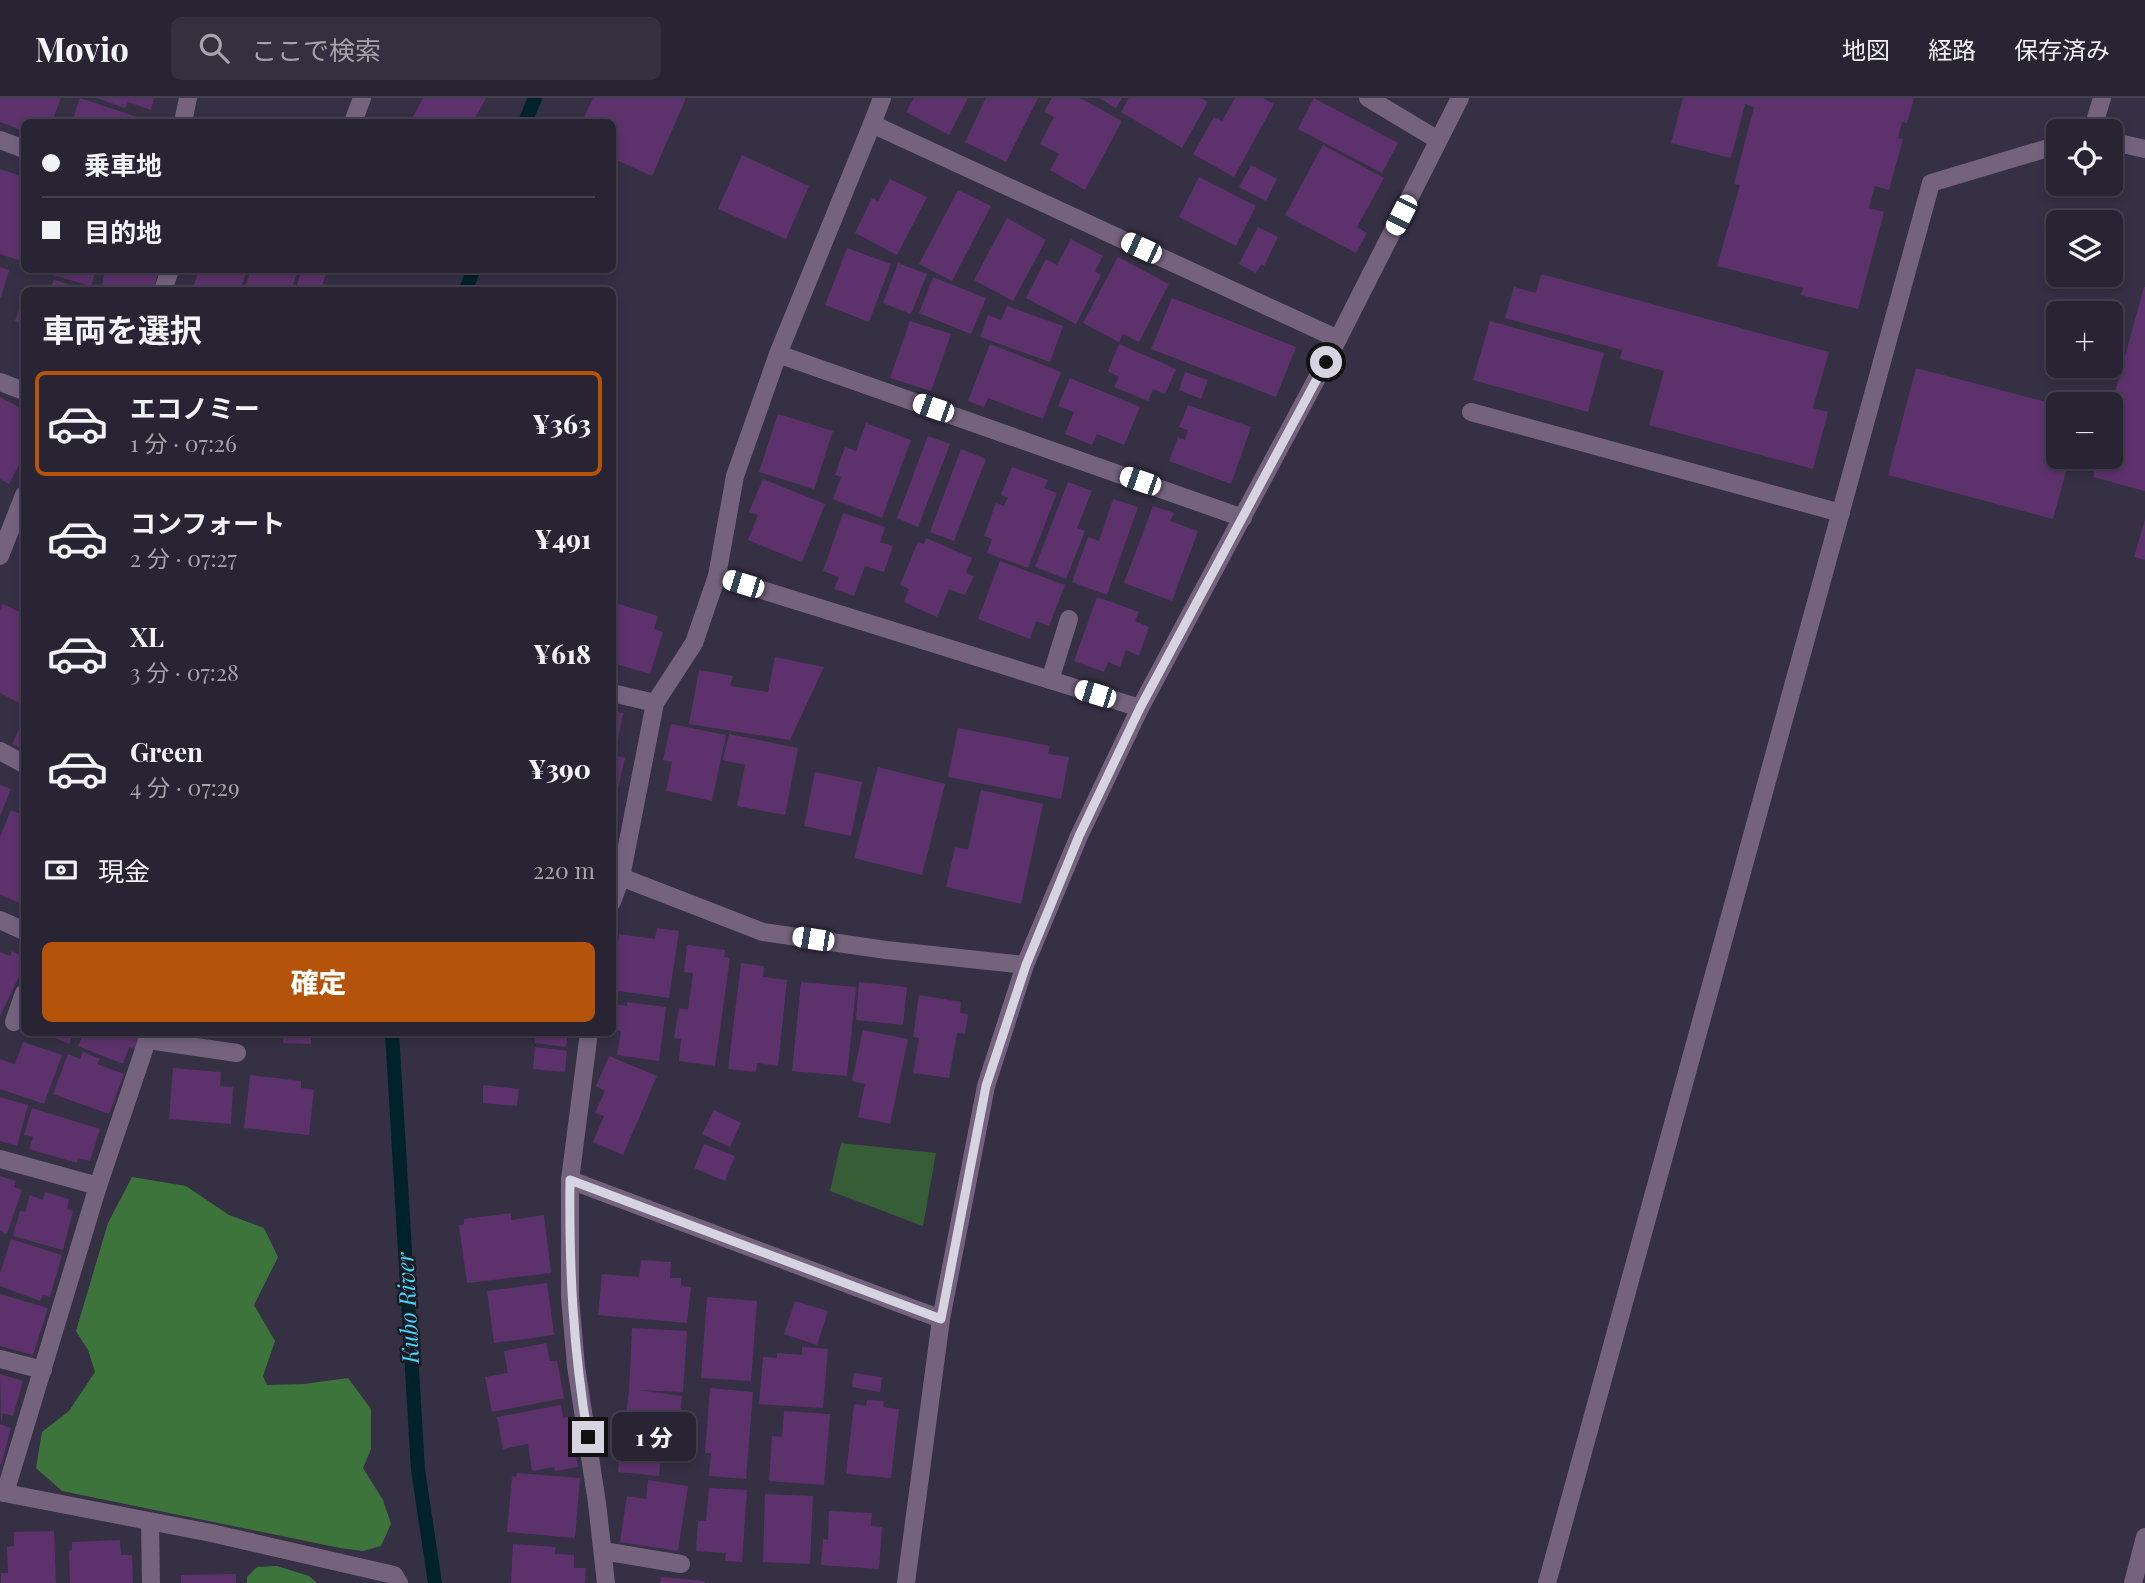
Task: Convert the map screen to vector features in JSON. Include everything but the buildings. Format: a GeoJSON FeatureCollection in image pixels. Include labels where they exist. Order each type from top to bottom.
{"type":"FeatureCollection","features":[{"type":"Feature","properties":{"kind":"street"},"geometry":{"type":"LineString","coordinates":[[184,119],[188,98]]}},
{"type":"Feature","properties":{"kind":"street"},"geometry":{"type":"LineString","coordinates":[[354,119],[362,98]]}},
{"type":"Feature","properties":{"kind":"street"},"geometry":{"type":"LineString","coordinates":[[616,891],[655,703],[694,643],[717,576],[735,476],[778,354],[882,98]]}},
{"type":"Feature","properties":{"kind":"street"},"geometry":{"type":"LineString","coordinates":[[1368,98],[1438,140]]}},
{"type":"Feature","properties":{"kind":"street"},"geometry":{"type":"LineString","coordinates":[[906,1583],[941,1319],[986,1086],[1026,965],[1079,836],[1140,708],[1338,339],[1460,98]]}},
{"type":"Feature","properties":{"kind":"street"},"geometry":{"type":"LineString","coordinates":[[2096,119],[2102,98]]}},
{"type":"Feature","properties":{"kind":"street"},"geometry":{"type":"LineString","coordinates":[[872,124],[1338,339]]}},
{"type":"Feature","properties":{"kind":"street"},"geometry":{"type":"LineString","coordinates":[[0,140],[21,148]]}},
{"type":"Feature","properties":{"kind":"street"},"geometry":{"type":"LineString","coordinates":[[2123,144],[2145,149]]}},
{"type":"Feature","properties":{"kind":"street"},"geometry":{"type":"LineString","coordinates":[[1546,1583],[1931,183],[2046,149]]}},
{"type":"Feature","properties":{"kind":"street"},"geometry":{"type":"LineString","coordinates":[[778,354],[1243,517]]}},
{"type":"Feature","properties":{"kind":"street"},"geometry":{"type":"LineString","coordinates":[[0,382],[21,390]]}},
{"type":"Feature","properties":{"kind":"street"},"geometry":{"type":"LineString","coordinates":[[1471,412],[1841,513]]}},
{"type":"Feature","properties":{"kind":"street"},"geometry":{"type":"LineString","coordinates":[[0,556],[21,503]]}},
{"type":"Feature","properties":{"kind":"street"},"geometry":{"type":"LineString","coordinates":[[717,576],[1140,708]]}},
{"type":"Feature","properties":{"kind":"street"},"geometry":{"type":"LineString","coordinates":[[1051,680],[1069,619]]}},
{"type":"Feature","properties":{"kind":"street"},"geometry":{"type":"LineString","coordinates":[[616,694],[655,703]]}},
{"type":"Feature","properties":{"kind":"street"},"geometry":{"type":"LineString","coordinates":[[0,751],[21,762]]}},
{"type":"Feature","properties":{"kind":"street"},"geometry":{"type":"LineString","coordinates":[[621,877],[763,932],[886,950],[1026,965]]}},
{"type":"Feature","properties":{"kind":"street"},"geometry":{"type":"LineString","coordinates":[[0,920],[21,930]]}},
{"type":"Feature","properties":{"kind":"street"},"geometry":{"type":"LineString","coordinates":[[14,1022],[21,1002]]}},
{"type":"Feature","properties":{"kind":"street"},"geometry":{"type":"LineString","coordinates":[[237,1053],[149,1036],[98,1186],[3,1493],[211,1533],[394,1575],[399,1583]]}},
{"type":"Feature","properties":{"kind":"street"},"geometry":{"type":"LineString","coordinates":[[588,1036],[570,1180],[570,1297],[576,1366],[606,1583]]}},
{"type":"Feature","properties":{"kind":"street"},"geometry":{"type":"LineString","coordinates":[[0,1159],[98,1186]]}},
{"type":"Feature","properties":{"kind":"street"},"geometry":{"type":"LineString","coordinates":[[570,1180],[941,1319]]}},
{"type":"Feature","properties":{"kind":"street"},"geometry":{"type":"LineString","coordinates":[[0,1359],[43,1370]]}},
{"type":"Feature","properties":{"kind":"street"},"geometry":{"type":"LineString","coordinates":[[150,1522],[150,1583]]}},
{"type":"Feature","properties":{"kind":"street"},"geometry":{"type":"LineString","coordinates":[[2133,1583],[2145,1537]]}},
{"type":"Feature","properties":{"kind":"street"},"geometry":{"type":"LineString","coordinates":[[603,1551],[681,1564]]}},
{"type":"Feature","properties":{"kind":"green space"},"geometry":{"type":"Polygon","coordinates":[[[841,1143],[936,1153],[923,1226],[830,1191],[841,1143]]]}},
{"type":"Feature","properties":{"kind":"green space"},"geometry":{"type":"Polygon","coordinates":[[[132,1177],[186,1186],[229,1215],[264,1228],[278,1257],[254,1305],[275,1341],[263,1376],[267,1385],[304,1384],[348,1378],[371,1409],[371,1449],[363,1468],[383,1500],[391,1524],[381,1546],[363,1551],[340,1548],[62,1491],[36,1468],[42,1432],[69,1411],[95,1372],[88,1350],[76,1331],[108,1223],[132,1177]]]}},
{"type":"Feature","properties":{"kind":"green space"},"geometry":{"type":"Polygon","coordinates":[[[277,1566],[309,1576],[317,1583],[247,1583],[247,1577],[257,1567],[277,1566]]]}},
{"type":"Feature","properties":{"kind":"waterway","name":"Kubo River"},"geometry":{"type":"LineString","coordinates":[[526,119],[535,98]]}},
{"type":"Feature","properties":{"kind":"waterway","name":"Kubo River"},"geometry":{"type":"LineString","coordinates":[[467,287],[472,273]]}},
{"type":"Feature","properties":{"kind":"waterway","name":"Kubo River"},"geometry":{"type":"LineString","coordinates":[[392,1036],[418,1470],[435,1583]]}},
{"type":"Feature","properties":{"kind":"route"},"geometry":{"type":"LineString","coordinates":[[588,1437],[576,1366],[570,1297],[570,1180],[941,1319],[986,1086],[1026,965],[1079,836],[1140,708],[1326,362]]}}]}
